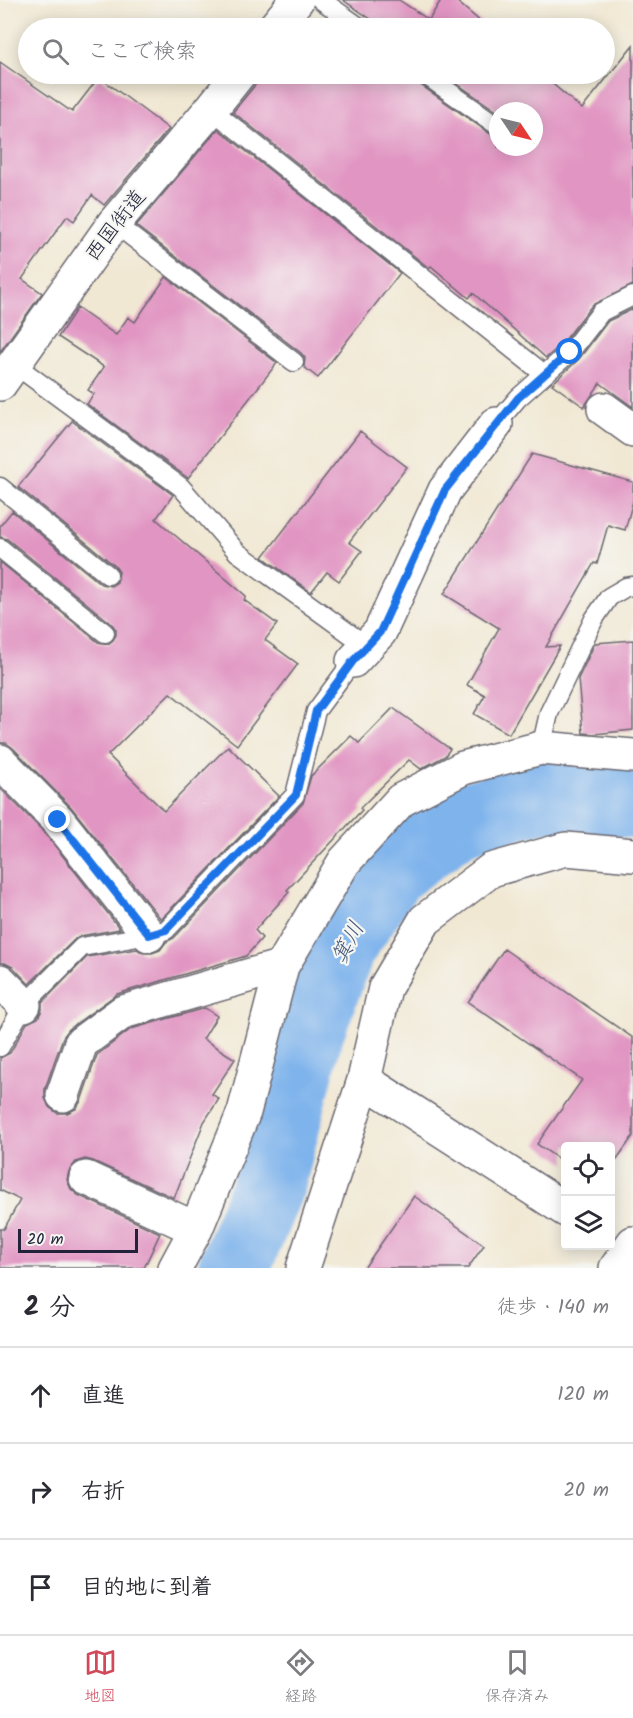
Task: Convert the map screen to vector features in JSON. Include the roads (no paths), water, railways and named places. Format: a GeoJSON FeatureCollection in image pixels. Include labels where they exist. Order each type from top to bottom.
{"type":"FeatureCollection","features":[{"type":"Feature","properties":{"kind":"street"},"geometry":{"type":"LineString","coordinates":[[284,18],[302,1]]}},
{"type":"Feature","properties":{"kind":"street","name":"西国街道"},"geometry":{"type":"LineString","coordinates":[[7,374],[114,223],[231,84]]}},
{"type":"Feature","properties":{"kind":"street"},"geometry":{"type":"LineString","coordinates":[[604,409],[633,430]]}},
{"type":"Feature","properties":{"kind":"street"},"geometry":{"type":"LineString","coordinates":[[360,654],[380,632],[445,490],[496,424]]}},
{"type":"Feature","properties":{"kind":"street"},"geometry":{"type":"LineString","coordinates":[[175,1268],[196,1229],[244,1112],[282,966],[344,862],[401,800],[463,768],[541,748],[633,756]]}},
{"type":"Feature","properties":{"kind":"street"},"geometry":{"type":"LineString","coordinates":[[0,761],[58,820],[149,935]]}},
{"type":"Feature","properties":{"kind":"street"},"geometry":{"type":"LineString","coordinates":[[303,1268],[364,1080],[385,988],[425,920],[491,870],[566,849],[633,855]]}},
{"type":"Feature","properties":{"kind":"street"},"geometry":{"type":"LineString","coordinates":[[63,1095],[81,1043],[123,1012],[282,966]]}},
{"type":"Feature","properties":{"kind":"street"},"geometry":{"type":"LineString","coordinates":[[0,981],[24,1005]]}},
{"type":"Feature","properties":{"kind":"street"},"geometry":{"type":"LineString","coordinates":[[364,1080],[561,1207]]}},
{"type":"Feature","properties":{"kind":"street"},"geometry":{"type":"LineString","coordinates":[[86,1178],[196,1229]]}},
{"type":"Feature","properties":{"kind":"lane"},"geometry":{"type":"LineString","coordinates":[[302,1],[339,18]]}},
{"type":"Feature","properties":{"kind":"lane"},"geometry":{"type":"LineString","coordinates":[[438,84],[489,120]]}},
{"type":"Feature","properties":{"kind":"lane"},"geometry":{"type":"LineString","coordinates":[[211,109],[544,374]]}},
{"type":"Feature","properties":{"kind":"lane"},"geometry":{"type":"LineString","coordinates":[[114,223],[294,362]]}},
{"type":"Feature","properties":{"kind":"lane"},"geometry":{"type":"LineString","coordinates":[[496,424],[518,398],[570,352],[601,312],[633,296]]}},
{"type":"Feature","properties":{"kind":"lane"},"geometry":{"type":"LineString","coordinates":[[0,1047],[24,1005],[82,947],[166,930],[296,795],[316,711],[360,654],[237,552],[181,487],[7,374]]}},
{"type":"Feature","properties":{"kind":"lane"},"geometry":{"type":"LineString","coordinates":[[0,487],[108,575]]}},
{"type":"Feature","properties":{"kind":"lane"},"geometry":{"type":"LineString","coordinates":[[0,548],[105,633]]}},
{"type":"Feature","properties":{"kind":"lane"},"geometry":{"type":"LineString","coordinates":[[541,748],[549,713],[594,619],[609,597],[626,586],[633,586]]}},
{"type":"Feature","properties":{"kind":"waterway","name":"箕川"},"geometry":{"type":"LineString","coordinates":[[234,1268],[270,1181],[306,1037],[340,946],[390,871],[458,820],[542,797],[633,802]]}}]}
